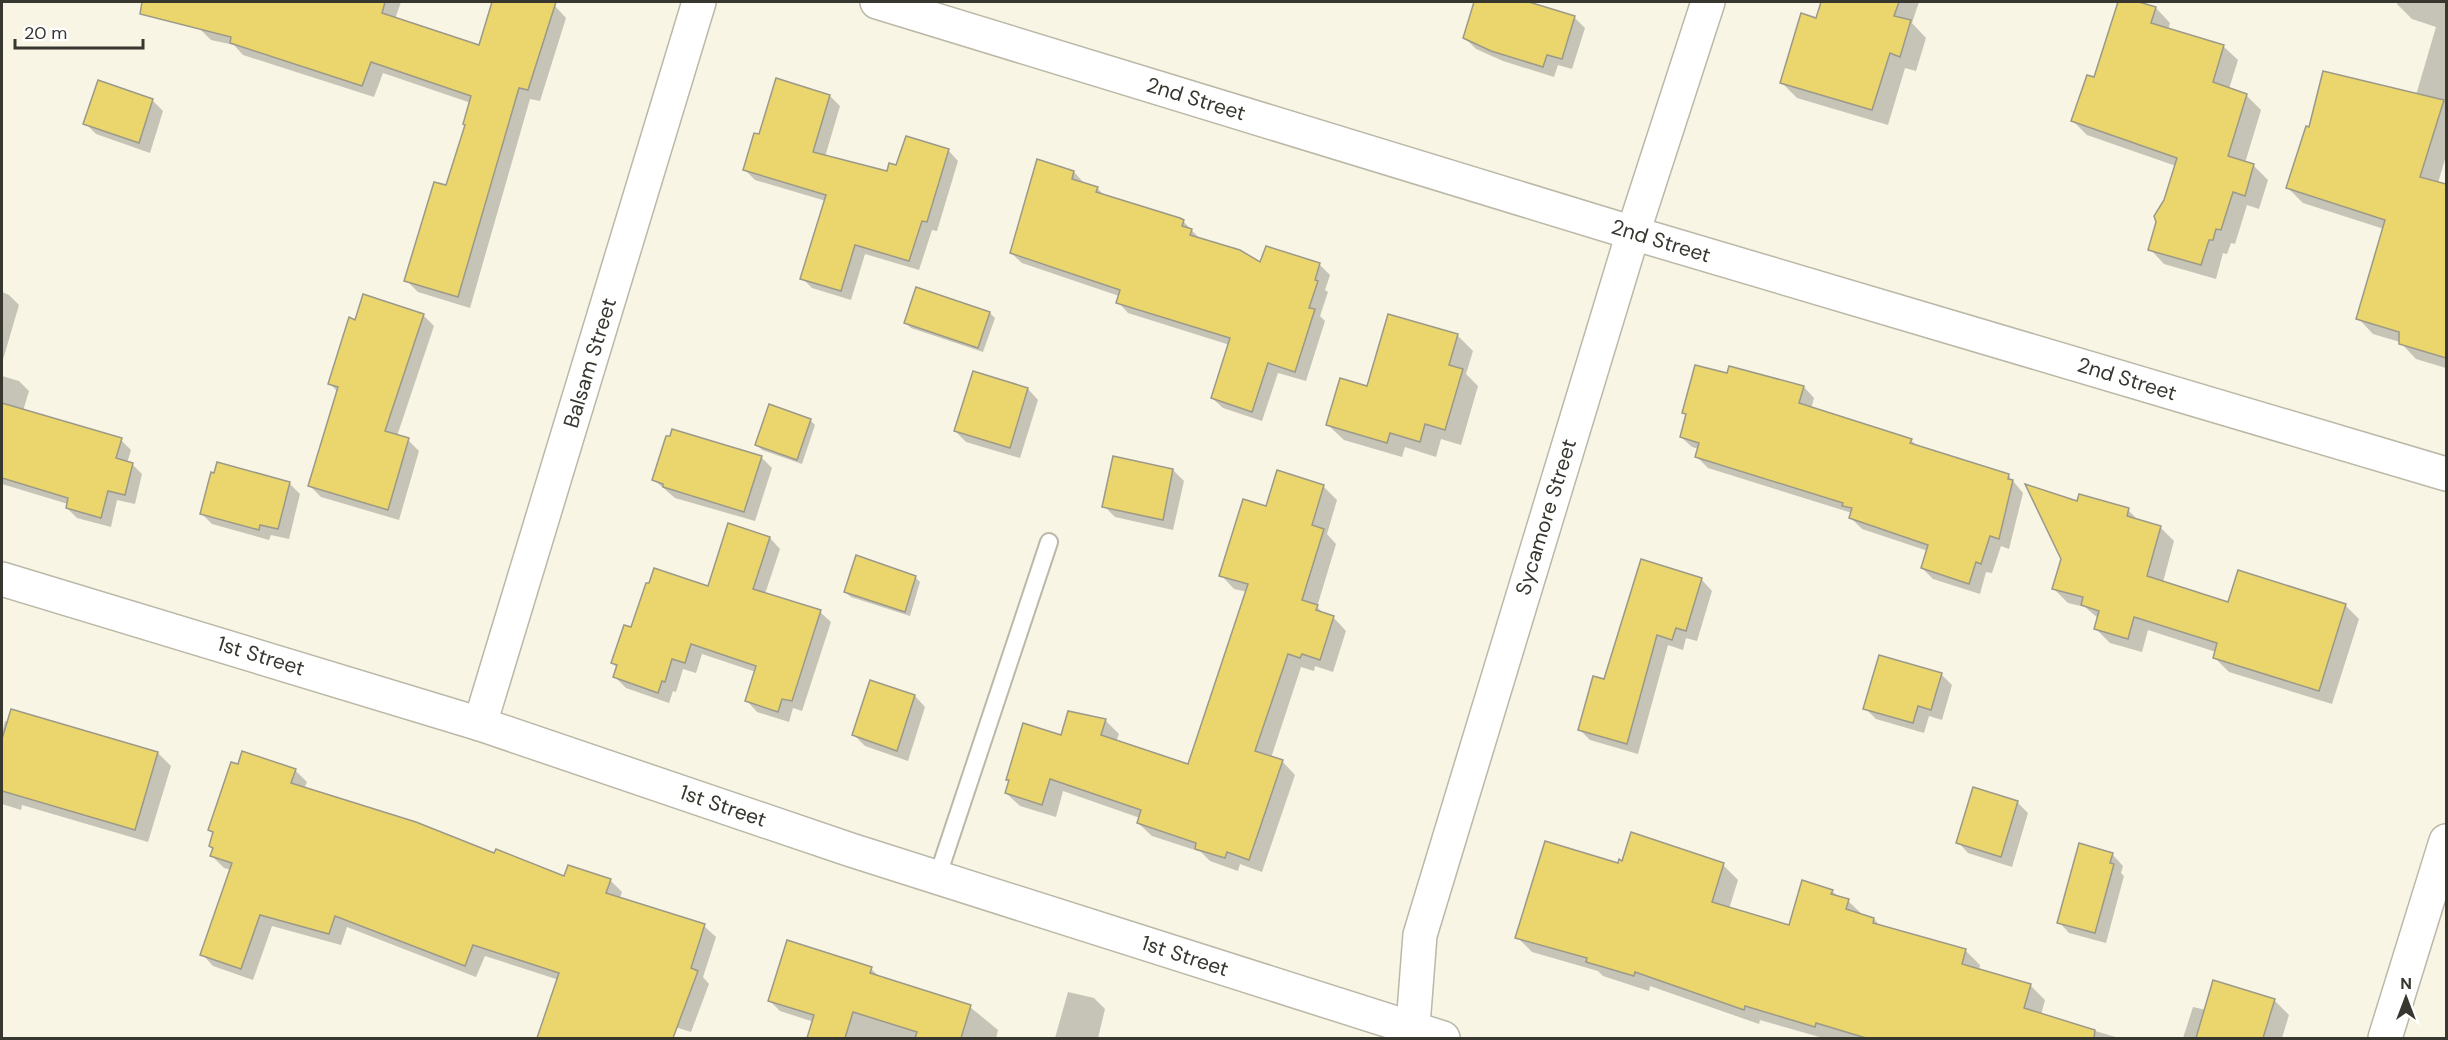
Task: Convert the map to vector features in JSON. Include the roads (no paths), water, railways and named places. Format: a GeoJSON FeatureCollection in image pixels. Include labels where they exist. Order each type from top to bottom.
{"type":"FeatureCollection","features":[{"type":"Feature","properties":{"kind":"street","name":"Balsam Street"},"geometry":{"type":"LineString","coordinates":[[480,724],[699,2]]}},
{"type":"Feature","properties":{"kind":"street","name":"2nd Street"},"geometry":{"type":"LineString","coordinates":[[877,2],[1632,233],[2446,474]]}},
{"type":"Feature","properties":{"kind":"street","name":"Sycamore Street"},"geometry":{"type":"LineString","coordinates":[[1423,1035],[1420,935],[1632,233],[1708,2]]}},
{"type":"Feature","properties":{"kind":"street","name":"1st Street"},"geometry":{"type":"LineString","coordinates":[[2,579],[480,724],[937,878],[1423,1035]]}},
{"type":"Feature","properties":{"kind":"street"},"geometry":{"type":"LineString","coordinates":[[2385,1038],[2446,841]]}},
{"type":"Feature","properties":{"kind":"lane"},"geometry":{"type":"LineString","coordinates":[[937,878],[1048,542]]}}]}
